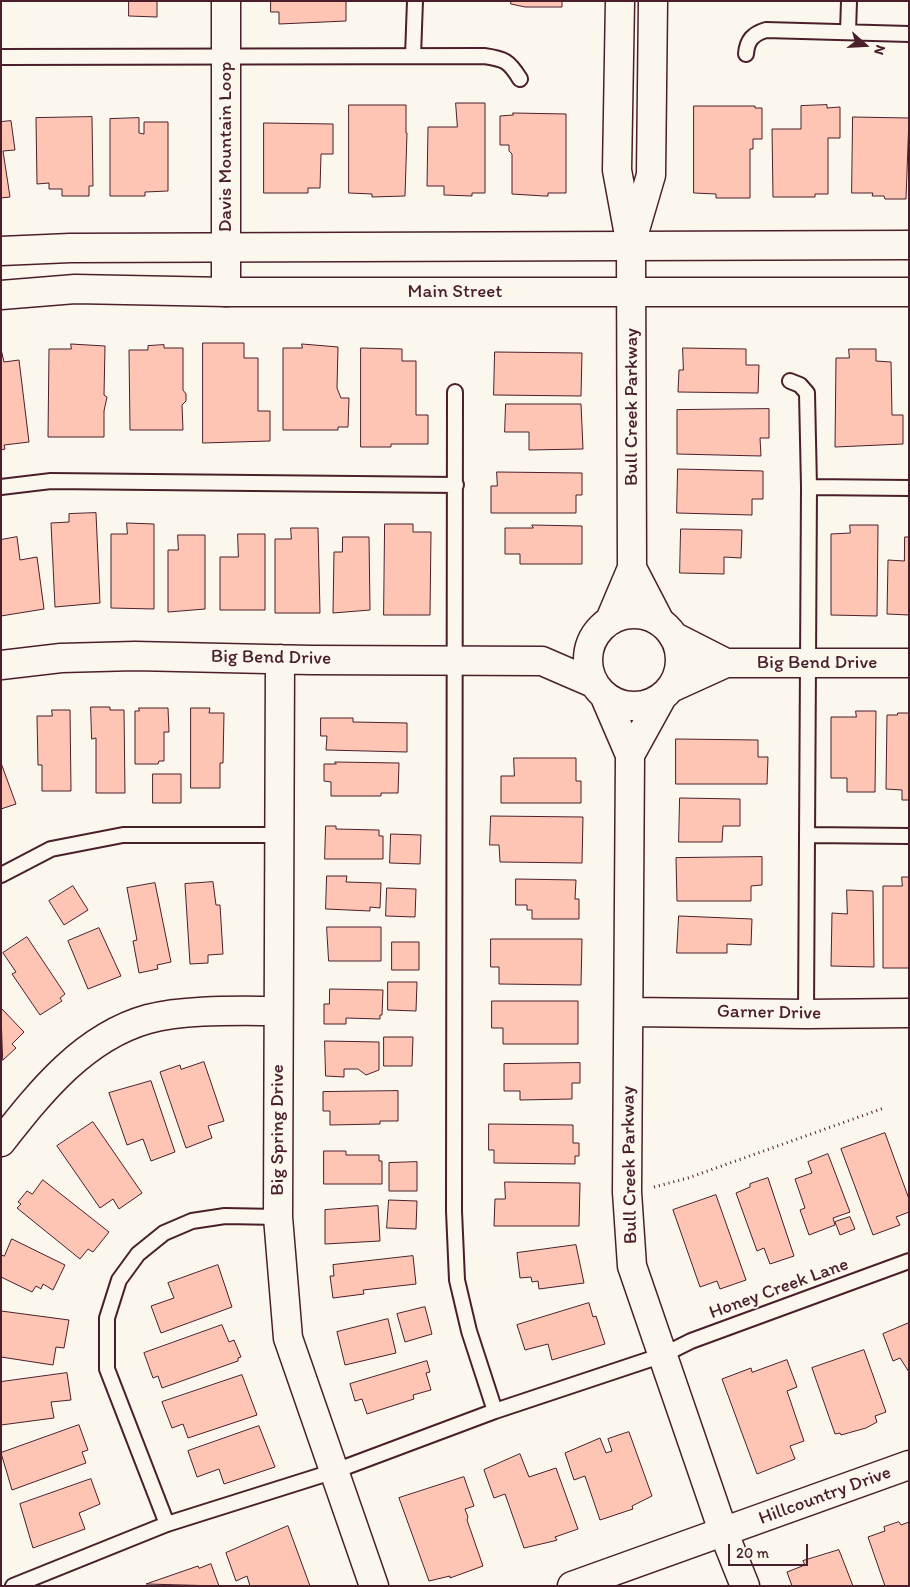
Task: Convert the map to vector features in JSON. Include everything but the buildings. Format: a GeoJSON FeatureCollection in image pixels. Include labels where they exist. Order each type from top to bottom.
{"type":"FeatureCollection","features":[{"type":"Feature","properties":{"kind":"street","name":"Davis Mountain Loop"},"geometry":{"type":"LineString","coordinates":[[226,1],[226,292]]}},
{"type":"Feature","properties":{"kind":"street","name":"Bull Creek Parkway"},"geometry":{"type":"LineString","coordinates":[[602,628],[632,568],[631,246],[617,170],[620,1]]}},
{"type":"Feature","properties":{"kind":"street","name":"Bull Creek Parkway"},"geometry":{"type":"LineString","coordinates":[[631,246],[651,175],[653,1]]}},
{"type":"Feature","properties":{"kind":"street"},"geometry":{"type":"LineString","coordinates":[[1,251],[70,248],[909,245]]}},
{"type":"Feature","properties":{"kind":"street","name":"Main Street"},"geometry":{"type":"LineString","coordinates":[[1,295],[75,289],[226,292],[909,292]]}},
{"type":"Feature","properties":{"kind":"street","name":"Bull Creek Parkway"},"geometry":{"type":"LineString","coordinates":[[632,568],[667,629]]}},
{"type":"Feature","properties":{"kind":"street"},"geometry":{"type":"LineString","coordinates":[[636,614],[648,616],[667,629],[680,662],[676,678],[666,692],[648,704],[633,707],[618,704],[599,690],[587,659],[602,628],[623,616],[636,614]]}},
{"type":"Feature","properties":{"kind":"street","name":"Big Bend Drive"},"geometry":{"type":"LineString","coordinates":[[542,661],[602,628]]}},
{"type":"Feature","properties":{"kind":"street","name":"Big Bend Drive"},"geometry":{"type":"LineString","coordinates":[[667,629],[726,663]]}},
{"type":"Feature","properties":{"kind":"street","name":"Big Bend Drive"},"geometry":{"type":"LineString","coordinates":[[1,665],[61,658],[98,657],[542,661],[599,690]]}},
{"type":"Feature","properties":{"kind":"street","name":"Big Spring Drive"},"geometry":{"type":"LineString","coordinates":[[280,659],[278,1216],[288,1338],[374,1586]]}},
{"type":"Feature","properties":{"kind":"street","name":"Big Bend Drive"},"geometry":{"type":"LineString","coordinates":[[666,692],[726,663],[909,664]]}},
{"type":"Feature","properties":{"kind":"street","name":"Bull Creek Parkway"},"geometry":{"type":"LineString","coordinates":[[599,690],[630,755],[630,1012],[627,1192],[632,1266],[723,1531],[745,1586]]}},
{"type":"Feature","properties":{"kind":"street","name":"Bull Creek Parkway"},"geometry":{"type":"LineString","coordinates":[[630,755],[666,692]]}},
{"type":"Feature","properties":{"kind":"street"},"geometry":{"type":"LineString","coordinates":[[1,1142],[46,1088],[82,1053],[123,1029],[148,1019],[170,1015],[278,1011]]}},
{"type":"Feature","properties":{"kind":"street","name":"Garner Drive"},"geometry":{"type":"LineString","coordinates":[[630,1012],[909,1013]]}},
{"type":"Feature","properties":{"kind":"street","name":"Hillcountry Drive"},"geometry":{"type":"LineString","coordinates":[[572,1586],[909,1466]]}},
{"type":"Feature","properties":{"kind":"lane"},"geometry":{"type":"LineString","coordinates":[[413,56],[414,1]]}},
{"type":"Feature","properties":{"kind":"lane"},"geometry":{"type":"LineString","coordinates":[[848,32],[849,1]]}},
{"type":"Feature","properties":{"kind":"lane"},"geometry":{"type":"LineString","coordinates":[[746,54],[747,44],[752,36],[766,30],[909,34]]}},
{"type":"Feature","properties":{"kind":"lane"},"geometry":{"type":"LineString","coordinates":[[1,57],[227,55],[499,58],[511,64],[520,79]]}},
{"type":"Feature","properties":{"kind":"lane"},"geometry":{"type":"LineString","coordinates":[[790,381],[800,385],[807,393],[809,487],[806,663],[808,835],[806,1014]]}},
{"type":"Feature","properties":{"kind":"lane"},"geometry":{"type":"LineString","coordinates":[[456,392],[454,1211],[456,1280],[469,1331],[495,1412]]}},
{"type":"Feature","properties":{"kind":"lane"},"geometry":{"type":"LineString","coordinates":[[1,487],[60,481],[456,485]]}},
{"type":"Feature","properties":{"kind":"lane"},"geometry":{"type":"LineString","coordinates":[[809,487],[909,488]]}},
{"type":"Feature","properties":{"kind":"lane"},"geometry":{"type":"LineString","coordinates":[[1,875],[52,849],[123,835],[280,835]]}},
{"type":"Feature","properties":{"kind":"lane"},"geometry":{"type":"LineString","coordinates":[[808,835],[909,836]]}},
{"type":"Feature","properties":{"kind":"lane"},"geometry":{"type":"LineString","coordinates":[[167,1524],[107,1369],[107,1318],[119,1280],[138,1254],[164,1233],[192,1221],[225,1216],[278,1216]]}},
{"type":"Feature","properties":{"kind":"lane","name":"Honey Creek Lane"},"geometry":{"type":"LineString","coordinates":[[13,1586],[167,1524],[335,1471],[495,1412],[663,1355],[691,1341],[909,1261]]}},
{"type":"Feature","properties":{"kind":"path"},"geometry":{"type":"LineString","coordinates":[[654,1188],[688,1178],[884,1108]]}}]}
